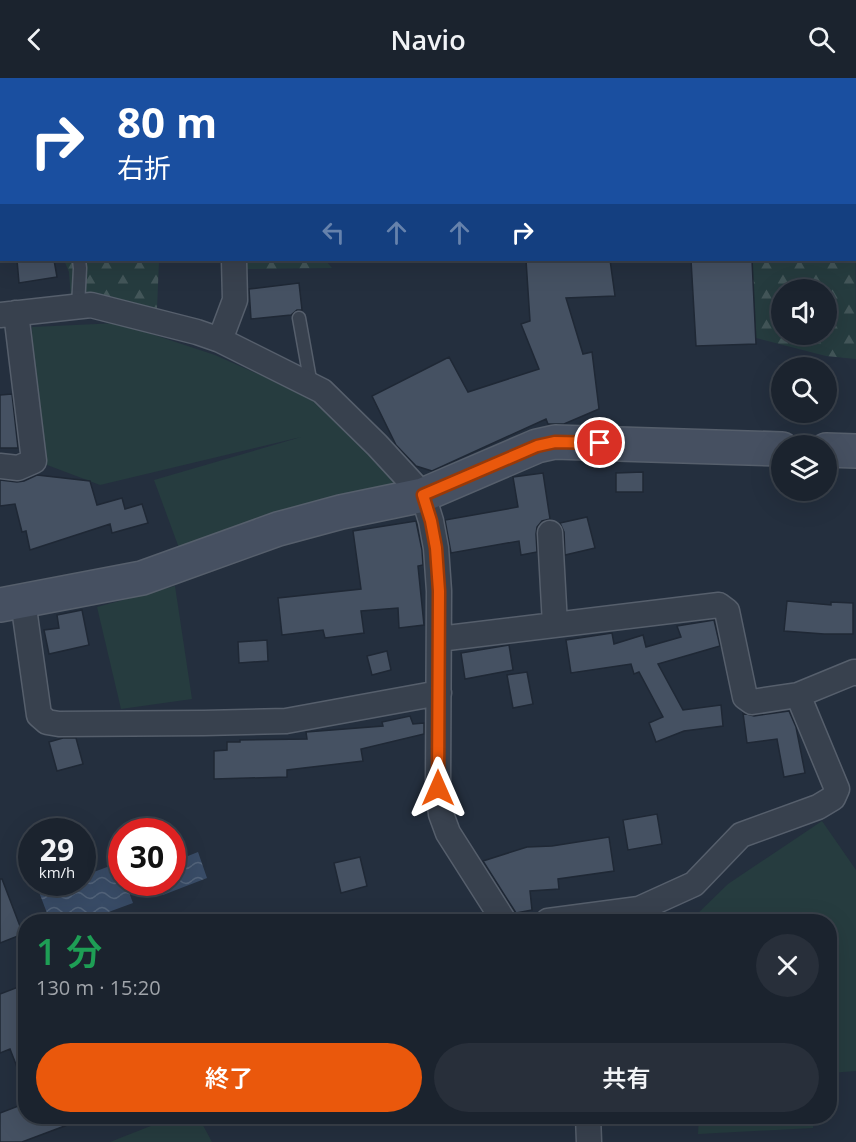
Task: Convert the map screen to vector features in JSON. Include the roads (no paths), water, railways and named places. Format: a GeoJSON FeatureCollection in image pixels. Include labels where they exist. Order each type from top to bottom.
{"type":"FeatureCollection","features":[{"type":"Feature","properties":{"kind":"street"},"geometry":{"type":"LineString","coordinates":[[220,340],[235,300],[234,261]]}},
{"type":"Feature","properties":{"kind":"street"},"geometry":{"type":"LineString","coordinates":[[0,465],[18,468],[34,462],[8,314],[91,305],[220,340],[322,391],[377,445],[423,495],[436,548],[439,591],[438,788],[441,814],[459,853],[499,914]]}},
{"type":"Feature","properties":{"kind":"street"},"geometry":{"type":"LineString","coordinates":[[439,693],[286,721],[59,724],[47,722],[39,715],[11,603],[142,578],[278,530],[341,512],[423,495],[537,446],[555,442],[771,448]]}},
{"type":"Feature","properties":{"kind":"street"},"geometry":{"type":"LineString","coordinates":[[837,450],[856,451]]}},
{"type":"Feature","properties":{"kind":"street"},"geometry":{"type":"LineString","coordinates":[[550,533],[555,625]]}},
{"type":"Feature","properties":{"kind":"street"},"geometry":{"type":"LineString","coordinates":[[439,639],[719,604],[727,611],[745,697],[752,702],[798,694],[856,673]]}},
{"type":"Feature","properties":{"kind":"street"},"geometry":{"type":"LineString","coordinates":[[601,914],[639,909],[694,884],[741,835],[818,807],[833,798],[837,789],[798,694]]}},
{"type":"Feature","properties":{"kind":"street"},"geometry":{"type":"LineString","coordinates":[[588,1124],[589,1142]]}},
{"type":"Feature","properties":{"kind":"lane"},"geometry":{"type":"LineString","coordinates":[[78,261],[78,307]]}},
{"type":"Feature","properties":{"kind":"lane"},"geometry":{"type":"LineString","coordinates":[[299,318],[312,386]]}},
{"type":"Feature","properties":{"kind":"water"},"geometry":{"type":"Polygon","coordinates":[[[198,852],[207,878],[186,886],[186,857],[198,852]]]}},
{"type":"Feature","properties":{"kind":"water"},"geometry":{"type":"Polygon","coordinates":[[[108,867],[108,896],[130,896],[133,903],[103,914],[47,914],[41,896],[96,896],[96,871],[108,867]]]}}]}
